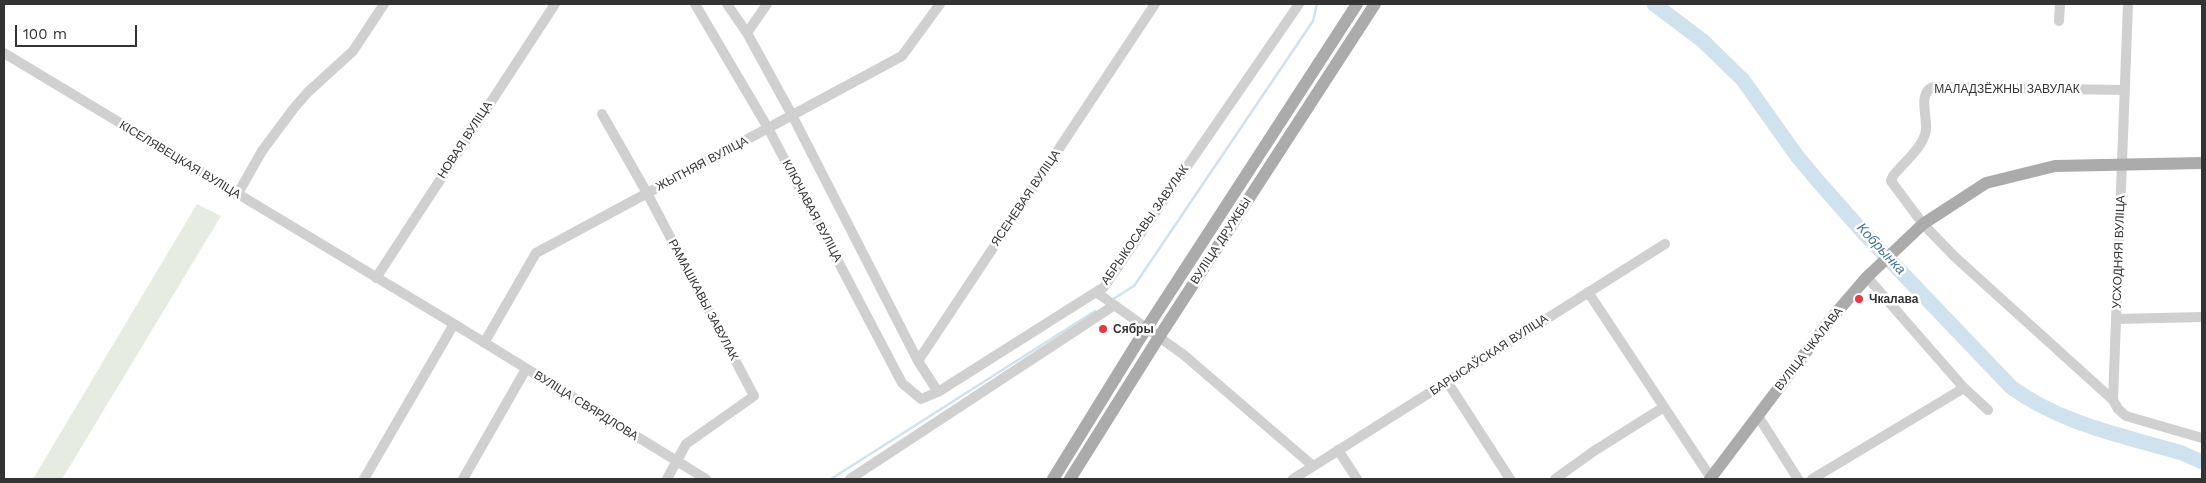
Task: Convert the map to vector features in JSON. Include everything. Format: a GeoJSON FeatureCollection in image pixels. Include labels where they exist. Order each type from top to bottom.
{"type":"FeatureCollection","features":[{"type":"Feature","properties":{"kind":"main road","name":"ВУЛІЦА ДРУЖБЫ"},"geometry":{"type":"LineString","coordinates":[[1054,479],[1147,329],[1356,4]]}},
{"type":"Feature","properties":{"kind":"main road"},"geometry":{"type":"LineString","coordinates":[[1323,83],[1335,57],[1359,20],[1360,11],[1356,4]]}},
{"type":"Feature","properties":{"kind":"main road","name":"ВУЛІЦА ДРУЖБЫ"},"geometry":{"type":"LineString","coordinates":[[1070,479],[1110,413],[1372,8]]}},
{"type":"Feature","properties":{"kind":"main road","name":"ВУЛІЦА ЧКАЛАВА"},"geometry":{"type":"LineString","coordinates":[[1711,479],[1830,320],[1866,277],[1923,224],[1986,183],[2056,166],[2202,164]]}},
{"type":"Feature","properties":{"kind":"main road"},"geometry":{"type":"LineString","coordinates":[[1159,337],[1157,326],[1160,319],[1185,280],[1196,254]]}},
{"type":"Feature","properties":{"kind":"main road"},"geometry":{"type":"LineString","coordinates":[[1110,413],[1123,383],[1150,342],[1147,329]]}},
{"type":"Feature","properties":{"kind":"street"},"geometry":{"type":"LineString","coordinates":[[237,195],[262,152],[294,108],[308,92],[353,51],[384,4]]}},
{"type":"Feature","properties":{"kind":"street","name":"НОВАЯ ВУЛІЦА"},"geometry":{"type":"LineString","coordinates":[[376,278],[555,4]]}},
{"type":"Feature","properties":{"kind":"street","name":"КЛЮЧАВАЯ ВУЛІЦА"},"geometry":{"type":"LineString","coordinates":[[695,4],[768,128],[902,383],[920,399],[938,392]]}},
{"type":"Feature","properties":{"kind":"street","name":"КЛЮЧАВАЯ ВУЛІЦА"},"geometry":{"type":"LineString","coordinates":[[727,4],[747,33],[792,115],[918,361]]}},
{"type":"Feature","properties":{"kind":"street"},"geometry":{"type":"LineString","coordinates":[[747,33],[767,4]]}},
{"type":"Feature","properties":{"kind":"street","name":"ЖЫТНЯЯ ВУЛІЦА"},"geometry":{"type":"LineString","coordinates":[[484,343],[536,252],[902,56],[940,4]]}},
{"type":"Feature","properties":{"kind":"street","name":"ЯСЕНЕВАЯ ВУЛІЦА"},"geometry":{"type":"LineString","coordinates":[[918,361],[1155,4]]}},
{"type":"Feature","properties":{"kind":"street","name":"АБРЫКОСАВЫ ЗАВУЛАК"},"geometry":{"type":"LineString","coordinates":[[938,392],[1104,286],[1299,4]]}},
{"type":"Feature","properties":{"kind":"street"},"geometry":{"type":"LineString","coordinates":[[1356,4],[1372,8]]}},
{"type":"Feature","properties":{"kind":"street"},"geometry":{"type":"LineString","coordinates":[[2059,21],[2060,4]]}},
{"type":"Feature","properties":{"kind":"street","name":"УСХОДНЯЯ ВУЛІЦА"},"geometry":{"type":"LineString","coordinates":[[2113,400],[2128,4]]}},
{"type":"Feature","properties":{"kind":"street","name":"КІСЕЛЯВЕЦКАЯ ВУЛІЦА"},"geometry":{"type":"LineString","coordinates":[[4,52],[376,278]]}},
{"type":"Feature","properties":{"kind":"street","name":"МАЛАДЗЁЖНЫ ЗАВУЛАК"},"geometry":{"type":"LineString","coordinates":[[1923,224],[1891,181],[1893,176],[1922,142],[1926,131],[1925,95],[1928,89],[1933,87],[2125,90]]}},
{"type":"Feature","properties":{"kind":"street","name":"РАМАШКАВЫ ЗАВУЛАК"},"geometry":{"type":"LineString","coordinates":[[602,114],[647,193],[754,396],[686,444],[677,462]]}},
{"type":"Feature","properties":{"kind":"street"},"geometry":{"type":"LineString","coordinates":[[1923,224],[1955,257],[2113,400],[2118,409],[2126,416],[2202,438]]}},
{"type":"Feature","properties":{"kind":"street","name":"БАРЫСАЎСКАЯ ВУЛІЦА"},"geometry":{"type":"LineString","coordinates":[[1293,479],[1448,383],[1665,244]]}},
{"type":"Feature","properties":{"kind":"street"},"geometry":{"type":"LineString","coordinates":[[1866,277],[1964,388],[1988,410]]}},
{"type":"Feature","properties":{"kind":"street","name":"ВУЛІЦА СВЯРДЛОВА"},"geometry":{"type":"LineString","coordinates":[[376,278],[706,479]]}},
{"type":"Feature","properties":{"kind":"street"},"geometry":{"type":"LineString","coordinates":[[1096,292],[1113,306],[1159,337],[1214,380],[1313,466]]}},
{"type":"Feature","properties":{"kind":"street"},"geometry":{"type":"LineString","coordinates":[[1588,292],[1711,479]]}},
{"type":"Feature","properties":{"kind":"street","name":"АБРЫКОСАВЫ ЗАВУЛАК"},"geometry":{"type":"LineString","coordinates":[[850,479],[1113,306]]}},
{"type":"Feature","properties":{"kind":"street"},"geometry":{"type":"LineString","coordinates":[[2116,319],[2202,317]]}},
{"type":"Feature","properties":{"kind":"street"},"geometry":{"type":"LineString","coordinates":[[364,479],[454,324]]}},
{"type":"Feature","properties":{"kind":"street"},"geometry":{"type":"LineString","coordinates":[[918,361],[938,392]]}},
{"type":"Feature","properties":{"kind":"street"},"geometry":{"type":"LineString","coordinates":[[464,479],[526,369]]}},
{"type":"Feature","properties":{"kind":"street"},"geometry":{"type":"LineString","coordinates":[[1448,383],[1510,479]]}},
{"type":"Feature","properties":{"kind":"street"},"geometry":{"type":"LineString","coordinates":[[1812,479],[1964,388]]}},
{"type":"Feature","properties":{"kind":"street"},"geometry":{"type":"LineString","coordinates":[[1554,479],[1594,451],[1664,407]]}},
{"type":"Feature","properties":{"kind":"street"},"geometry":{"type":"LineString","coordinates":[[1758,416],[1798,479]]}},
{"type":"Feature","properties":{"kind":"street"},"geometry":{"type":"LineString","coordinates":[[1338,450],[1357,479]]}},
{"type":"Feature","properties":{"kind":"street"},"geometry":{"type":"LineString","coordinates":[[667,479],[677,462]]}},
{"type":"Feature","properties":{"kind":"shaded area"},"geometry":{"type":"Polygon","coordinates":[[[197,204],[221,216],[62,479],[33,479],[197,204]]]}},
{"type":"Feature","properties":{"kind":"waterway"},"geometry":{"type":"LineString","coordinates":[[1113,299],[1134,286],[1313,21],[1317,4]]}},
{"type":"Feature","properties":{"kind":"waterway","name":"Кобрынка"},"geometry":{"type":"LineString","coordinates":[[1654,4],[1703,41],[1743,80],[1797,156],[1817,180],[1862,231],[2011,387],[2030,400],[2072,420],[2182,453],[2202,462]]}},
{"type":"Feature","properties":{"kind":"waterway"},"geometry":{"type":"LineString","coordinates":[[831,479],[1095,311]]}},
{"type":"Feature","properties":{"kind":"place","name":"Чкалава"},"geometry":{"type":"Point","coordinates":[1859,299]}},
{"type":"Feature","properties":{"kind":"place","name":"Сябры"},"geometry":{"type":"Point","coordinates":[1103,329]}}]}
